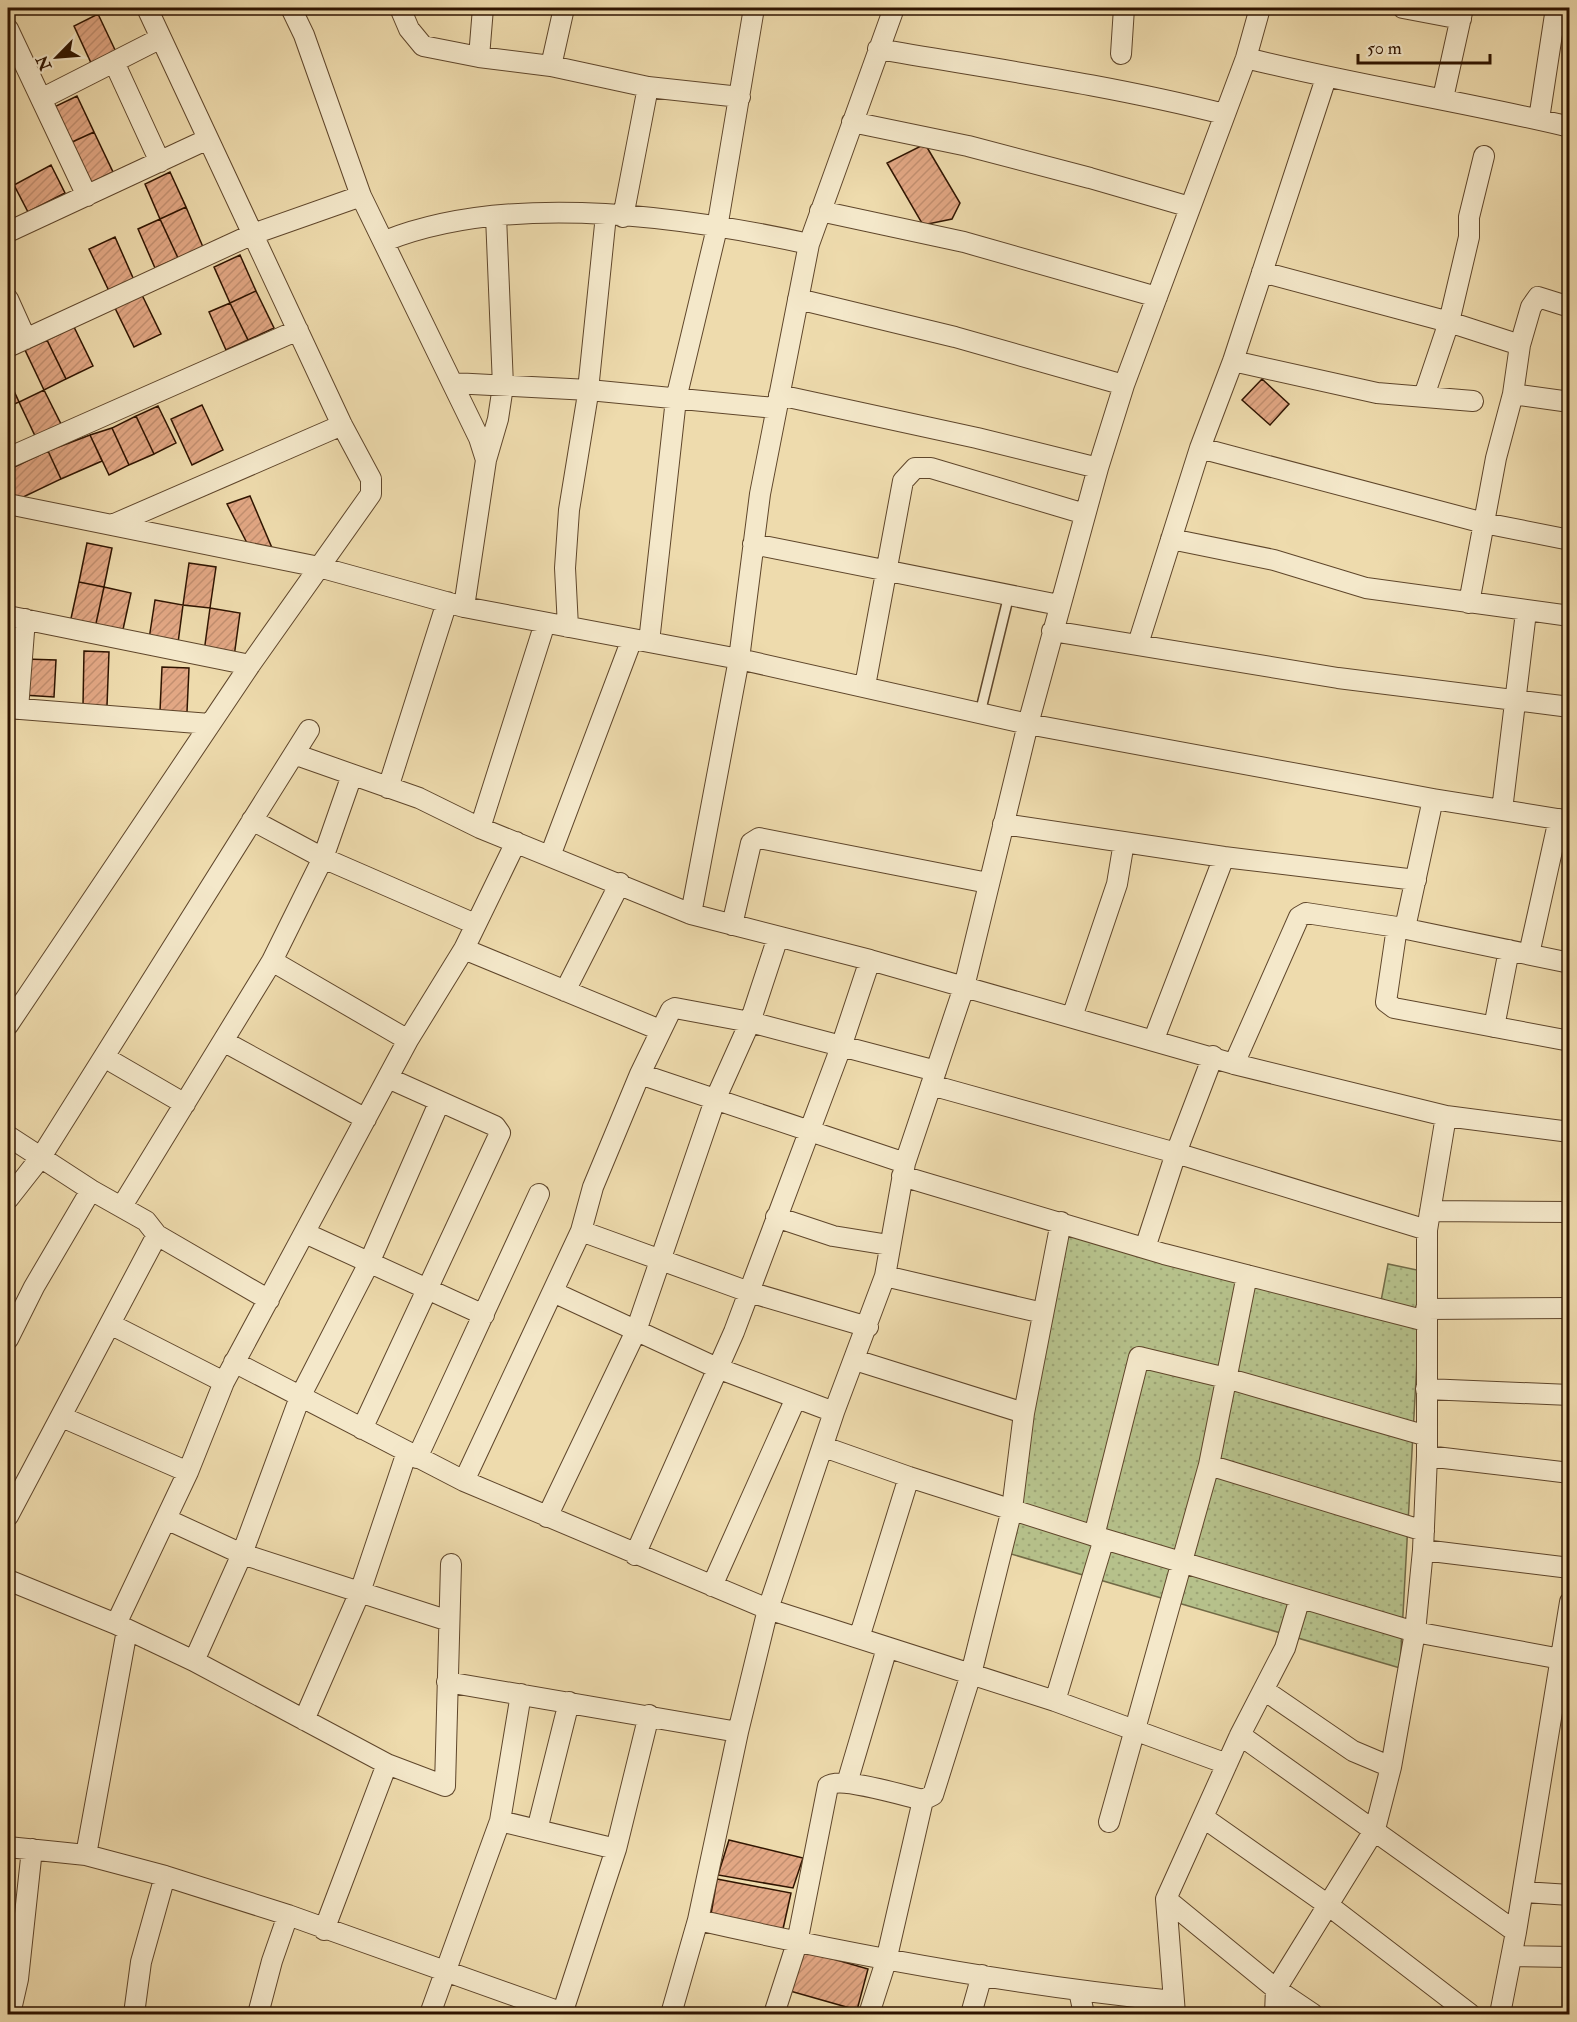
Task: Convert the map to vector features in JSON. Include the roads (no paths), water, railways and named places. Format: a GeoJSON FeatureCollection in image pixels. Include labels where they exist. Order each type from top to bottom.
{"type":"FeatureCollection","features":[{"type":"Feature","properties":{"kind":"street"},"geometry":{"type":"LineString","coordinates":[[8,1025],[16,1002],[250,664],[371,494],[371,479],[342,425],[147,8]]}},
{"type":"Feature","properties":{"kind":"street"},"geometry":{"type":"LineString","coordinates":[[291,8],[304,35],[361,195],[479,438],[486,460]]}},
{"type":"Feature","properties":{"kind":"street"},"geometry":{"type":"LineString","coordinates":[[400,8],[409,29],[423,46],[479,57],[550,66],[648,87],[740,97]]}},
{"type":"Feature","properties":{"kind":"street"},"geometry":{"type":"LineString","coordinates":[[479,57],[483,8]]}},
{"type":"Feature","properties":{"kind":"street"},"geometry":{"type":"LineString","coordinates":[[550,66],[564,8]]}},
{"type":"Feature","properties":{"kind":"street"},"geometry":{"type":"LineString","coordinates":[[550,856],[640,640],[676,399],[717,228],[754,8]]}},
{"type":"Feature","properties":{"kind":"street"},"geometry":{"type":"LineString","coordinates":[[692,914],[739,659],[753,544],[777,401],[809,244],[894,8]]}},
{"type":"Feature","properties":{"kind":"street"},"geometry":{"type":"LineString","coordinates":[[1121,54],[1124,8]]}},
{"type":"Feature","properties":{"kind":"street"},"geometry":{"type":"LineString","coordinates":[[671,2014],[698,1920],[738,1732],[768,1609],[834,1412],[868,1327],[885,1276],[903,1169],[964,987],[1052,631],[1098,468],[1124,385],[1246,58],[1260,8]]}},
{"type":"Feature","properties":{"kind":"street"},"geometry":{"type":"LineString","coordinates":[[1403,8],[1462,13],[1443,99]]}},
{"type":"Feature","properties":{"kind":"street"},"geometry":{"type":"LineString","coordinates":[[1539,119],[1560,17]]}},
{"type":"Feature","properties":{"kind":"street"},"geometry":{"type":"LineString","coordinates":[[8,29],[13,56],[41,99],[87,196]]}},
{"type":"Feature","properties":{"kind":"street"},"geometry":{"type":"LineString","coordinates":[[41,99],[161,38]]}},
{"type":"Feature","properties":{"kind":"street"},"geometry":{"type":"LineString","coordinates":[[878,49],[1042,78],[1089,83],[1224,114]]}},
{"type":"Feature","properties":{"kind":"street"},"geometry":{"type":"LineString","coordinates":[[1246,58],[1382,90],[1443,99],[1569,126]]}},
{"type":"Feature","properties":{"kind":"street"},"geometry":{"type":"LineString","coordinates":[[114,62],[160,162]]}},
{"type":"Feature","properties":{"kind":"street"},"geometry":{"type":"LineString","coordinates":[[1138,644],[1200,448],[1233,362],[1326,78]]}},
{"type":"Feature","properties":{"kind":"street"},"geometry":{"type":"LineString","coordinates":[[568,627],[565,568],[570,510],[614,216],[648,87]]}},
{"type":"Feature","properties":{"kind":"street"},"geometry":{"type":"LineString","coordinates":[[852,122],[968,146],[1190,207]]}},
{"type":"Feature","properties":{"kind":"street"},"geometry":{"type":"LineString","coordinates":[[8,232],[208,139]]}},
{"type":"Feature","properties":{"kind":"street"},"geometry":{"type":"LineString","coordinates":[[1424,396],[1449,322],[1469,237],[1469,217],[1484,156]]}},
{"type":"Feature","properties":{"kind":"street"},"geometry":{"type":"LineString","coordinates":[[8,347],[253,234],[361,195]]}},
{"type":"Feature","properties":{"kind":"street"},"geometry":{"type":"LineString","coordinates":[[820,212],[964,242],[1157,297]]}},
{"type":"Feature","properties":{"kind":"street"},"geometry":{"type":"LineString","coordinates":[[385,241],[450,222],[496,216],[614,216],[717,228],[809,244]]}},
{"type":"Feature","properties":{"kind":"street"},"geometry":{"type":"LineString","coordinates":[[388,788],[456,604],[486,460],[498,419],[503,386],[496,216]]}},
{"type":"Feature","properties":{"kind":"street"},"geometry":{"type":"LineString","coordinates":[[1262,272],[1449,322],[1520,345]]}},
{"type":"Feature","properties":{"kind":"street"},"geometry":{"type":"LineString","coordinates":[[1469,603],[1496,458],[1513,394],[1520,345],[1531,307],[1538,297],[1569,307]]}},
{"type":"Feature","properties":{"kind":"street"},"geometry":{"type":"LineString","coordinates":[[8,299],[26,339]]}},
{"type":"Feature","properties":{"kind":"street"},"geometry":{"type":"LineString","coordinates":[[798,299],[955,337],[1124,385]]}},
{"type":"Feature","properties":{"kind":"street"},"geometry":{"type":"LineString","coordinates":[[8,458],[298,330]]}},
{"type":"Feature","properties":{"kind":"street"},"geometry":{"type":"LineString","coordinates":[[1233,362],[1377,393],[1473,401]]}},
{"type":"Feature","properties":{"kind":"street"},"geometry":{"type":"LineString","coordinates":[[453,383],[589,390],[676,399],[777,401],[977,438],[1098,468]]}},
{"type":"Feature","properties":{"kind":"street"},"geometry":{"type":"LineString","coordinates":[[1513,394],[1569,402]]}},
{"type":"Feature","properties":{"kind":"street"},"geometry":{"type":"LineString","coordinates":[[112,525],[342,425]]}},
{"type":"Feature","properties":{"kind":"street"},"geometry":{"type":"LineString","coordinates":[[1200,448],[1484,523],[1569,540]]}},
{"type":"Feature","properties":{"kind":"street"},"geometry":{"type":"LineString","coordinates":[[865,686],[903,481],[915,468],[931,468],[1085,514]]}},
{"type":"Feature","properties":{"kind":"street"},"geometry":{"type":"LineString","coordinates":[[8,504],[319,567],[456,604],[739,659],[1028,724],[1433,799],[1564,820],[1529,954]]}},
{"type":"Feature","properties":{"kind":"street"},"geometry":{"type":"LineString","coordinates":[[1171,539],[1266,558],[1366,588],[1526,612],[1569,616]]}},
{"type":"Feature","properties":{"kind":"street"},"geometry":{"type":"LineString","coordinates":[[753,544],[1059,605]]}},
{"type":"Feature","properties":{"kind":"street"},"geometry":{"type":"LineString","coordinates":[[1502,810],[1526,612]]}},
{"type":"Feature","properties":{"kind":"street"},"geometry":{"type":"LineString","coordinates":[[210,724],[13,709],[16,618],[250,664]]}},
{"type":"Feature","properties":{"kind":"street"},"geometry":{"type":"LineString","coordinates":[[480,828],[545,623]]}},
{"type":"Feature","properties":{"kind":"street"},"geometry":{"type":"LineString","coordinates":[[1052,631],[1338,678],[1569,707]]}},
{"type":"Feature","properties":{"kind":"street"},"geometry":{"type":"LineString","coordinates":[[8,1198],[41,1157],[309,730]]}},
{"type":"Feature","properties":{"kind":"street"},"geometry":{"type":"LineString","coordinates":[[294,754],[418,798],[480,828],[692,914],[870,960],[1214,1056],[1234,1064],[1446,1116],[1569,1132]]}},
{"type":"Feature","properties":{"kind":"street"},"geometry":{"type":"LineString","coordinates":[[122,1206],[272,961],[323,858],[352,775]]}},
{"type":"Feature","properties":{"kind":"street"},"geometry":{"type":"LineString","coordinates":[[1433,799],[1416,880],[1401,927],[1386,1002],[1394,1008],[1569,1041]]}},
{"type":"Feature","properties":{"kind":"street"},"geometry":{"type":"LineString","coordinates":[[252,820],[323,858],[475,924]]}},
{"type":"Feature","properties":{"kind":"street"},"geometry":{"type":"LineString","coordinates":[[1003,824],[1224,857],[1416,880]]}},
{"type":"Feature","properties":{"kind":"street"},"geometry":{"type":"LineString","coordinates":[[732,925],[751,843],[759,838],[988,883]]}},
{"type":"Feature","properties":{"kind":"street"},"geometry":{"type":"LineString","coordinates":[[86,1855],[121,1627],[224,1382],[408,1040],[464,949],[516,842]]}},
{"type":"Feature","properties":{"kind":"street"},"geometry":{"type":"LineString","coordinates":[[1072,1017],[1117,884],[1124,842]]}},
{"type":"Feature","properties":{"kind":"street"},"geometry":{"type":"LineString","coordinates":[[1154,1039],[1224,857]]}},
{"type":"Feature","properties":{"kind":"street"},"geometry":{"type":"LineString","coordinates":[[565,991],[620,883]]}},
{"type":"Feature","properties":{"kind":"street"},"geometry":{"type":"LineString","coordinates":[[1234,1064],[1299,917],[1305,913],[1401,927],[1569,963]]}},
{"type":"Feature","properties":{"kind":"street"},"geometry":{"type":"LineString","coordinates":[[547,1517],[636,1331],[715,1100],[750,1022],[778,937]]}},
{"type":"Feature","properties":{"kind":"street"},"geometry":{"type":"LineString","coordinates":[[464,949],[660,1030]]}},
{"type":"Feature","properties":{"kind":"street"},"geometry":{"type":"LineString","coordinates":[[1494,1027],[1509,950]]}},
{"type":"Feature","properties":{"kind":"street"},"geometry":{"type":"LineString","coordinates":[[634,1555],[748,1292],[841,1047],[870,960]]}},
{"type":"Feature","properties":{"kind":"street"},"geometry":{"type":"LineString","coordinates":[[272,961],[408,1040]]}},
{"type":"Feature","properties":{"kind":"street"},"geometry":{"type":"LineString","coordinates":[[464,1481],[581,1231],[593,1187],[640,1074],[669,1012],[675,1008],[750,1022],[841,1047],[1176,1153],[1429,1221],[1569,1212]]}},
{"type":"Feature","properties":{"kind":"street"},"geometry":{"type":"LineString","coordinates":[[223,1041],[366,1119]]}},
{"type":"Feature","properties":{"kind":"street"},"geometry":{"type":"LineString","coordinates":[[1145,1248],[1176,1153],[1214,1056]]}},
{"type":"Feature","properties":{"kind":"street"},"geometry":{"type":"LineString","coordinates":[[104,1057],[185,1104]]}},
{"type":"Feature","properties":{"kind":"street"},"geometry":{"type":"LineString","coordinates":[[640,1074],[808,1131],[903,1169],[1061,1222],[1145,1248],[1247,1275],[1426,1315],[1569,1308]]}},
{"type":"Feature","properties":{"kind":"street"},"geometry":{"type":"LineString","coordinates":[[362,1429],[425,1289],[500,1132],[495,1126],[439,1103],[388,1078]]}},
{"type":"Feature","properties":{"kind":"street"},"geometry":{"type":"LineString","coordinates":[[194,1661],[242,1554],[300,1397],[369,1263],[439,1103]]}},
{"type":"Feature","properties":{"kind":"street"},"geometry":{"type":"LineString","coordinates":[[1275,2014],[1276,1989],[1375,1829],[1391,1767],[1415,1632],[1424,1541],[1429,1221],[1446,1116]]}},
{"type":"Feature","properties":{"kind":"street"},"geometry":{"type":"LineString","coordinates":[[8,1136],[91,1190],[146,1221],[157,1235],[268,1300]]}},
{"type":"Feature","properties":{"kind":"street"},"geometry":{"type":"LineString","coordinates":[[8,1339],[34,1287],[91,1190]]}},
{"type":"Feature","properties":{"kind":"street"},"geometry":{"type":"LineString","coordinates":[[304,1720],[360,1592],[412,1455],[484,1316],[539,1194]]}},
{"type":"Feature","properties":{"kind":"street"},"geometry":{"type":"LineString","coordinates":[[776,1217],[833,1236],[890,1245]]}},
{"type":"Feature","properties":{"kind":"street"},"geometry":{"type":"LineString","coordinates":[[774,2014],[797,1943],[828,1785],[833,1782],[847,1783],[923,1800],[933,1795],[971,1674],[1012,1509],[1024,1413],[1061,1222]]}},
{"type":"Feature","properties":{"kind":"street"},"geometry":{"type":"LineString","coordinates":[[581,1231],[748,1292],[868,1327]]}},
{"type":"Feature","properties":{"kind":"street"},"geometry":{"type":"LineString","coordinates":[[305,1233],[484,1316]]}},
{"type":"Feature","properties":{"kind":"street"},"geometry":{"type":"LineString","coordinates":[[8,1516],[157,1235]]}},
{"type":"Feature","properties":{"kind":"street"},"geometry":{"type":"LineString","coordinates":[[1109,1822],[1184,1563],[1209,1466],[1247,1275]]}},
{"type":"Feature","properties":{"kind":"street"},"geometry":{"type":"LineString","coordinates":[[885,1276],[1043,1313]]}},
{"type":"Feature","properties":{"kind":"street"},"geometry":{"type":"LineString","coordinates":[[553,1292],[717,1368],[834,1412]]}},
{"type":"Feature","properties":{"kind":"street"},"geometry":{"type":"LineString","coordinates":[[110,1324],[224,1382]]}},
{"type":"Feature","properties":{"kind":"street"},"geometry":{"type":"LineString","coordinates":[[1055,1701],[1099,1537],[1138,1358],[1226,1378],[1427,1436]]}},
{"type":"Feature","properties":{"kind":"street"},"geometry":{"type":"LineString","coordinates":[[855,1360],[1024,1413]]}},
{"type":"Feature","properties":{"kind":"street"},"geometry":{"type":"LineString","coordinates":[[234,1362],[464,1481],[634,1555],[768,1609],[1055,1701],[1227,1764]]}},
{"type":"Feature","properties":{"kind":"street"},"geometry":{"type":"LineString","coordinates":[[1426,1389],[1569,1395]]}},
{"type":"Feature","properties":{"kind":"street"},"geometry":{"type":"LineString","coordinates":[[712,1586],[796,1398]]}},
{"type":"Feature","properties":{"kind":"street"},"geometry":{"type":"LineString","coordinates":[[62,1417],[188,1472]]}},
{"type":"Feature","properties":{"kind":"street"},"geometry":{"type":"LineString","coordinates":[[824,1447],[909,1477],[1184,1563],[1415,1632],[1563,1671]]}},
{"type":"Feature","properties":{"kind":"street"},"geometry":{"type":"LineString","coordinates":[[1427,1456],[1569,1473]]}},
{"type":"Feature","properties":{"kind":"street"},"geometry":{"type":"LineString","coordinates":[[1209,1466],[1424,1541],[1569,1568]]}},
{"type":"Feature","properties":{"kind":"street"},"geometry":{"type":"LineString","coordinates":[[860,1638],[909,1477]]}},
{"type":"Feature","properties":{"kind":"street"},"geometry":{"type":"LineString","coordinates":[[166,1519],[242,1554],[449,1621]]}},
{"type":"Feature","properties":{"kind":"street"},"geometry":{"type":"LineString","coordinates":[[8,1580],[121,1627],[194,1661],[387,1764],[445,1786],[451,1564]]}},
{"type":"Feature","properties":{"kind":"street"},"geometry":{"type":"LineString","coordinates":[[698,1920],[886,1961],[1174,2008],[1166,1899],[1240,1735],[1285,1648],[1300,1598]]}},
{"type":"Feature","properties":{"kind":"street"},"geometry":{"type":"LineString","coordinates":[[1500,2014],[1563,1671],[1569,1614]]}},
{"type":"Feature","properties":{"kind":"street"},"geometry":{"type":"LineString","coordinates":[[847,1783],[887,1648]]}},
{"type":"Feature","properties":{"kind":"street"},"geometry":{"type":"LineString","coordinates":[[1563,1671],[1569,1694]]}},
{"type":"Feature","properties":{"kind":"street"},"geometry":{"type":"LineString","coordinates":[[447,1682],[738,1732]]}},
{"type":"Feature","properties":{"kind":"street"},"geometry":{"type":"LineString","coordinates":[[1264,1690],[1353,1751],[1391,1767]]}},
{"type":"Feature","properties":{"kind":"street"},"geometry":{"type":"LineString","coordinates":[[430,2014],[500,1821],[521,1694]]}},
{"type":"Feature","properties":{"kind":"street"},"geometry":{"type":"LineString","coordinates":[[537,1830],[569,1702]]}},
{"type":"Feature","properties":{"kind":"street"},"geometry":{"type":"LineString","coordinates":[[8,1847],[86,1855],[165,1876],[446,1970],[562,2014],[616,1849],[649,1715]]}},
{"type":"Feature","properties":{"kind":"street"},"geometry":{"type":"LineString","coordinates":[[1240,1735],[1375,1829],[1516,1932]]}},
{"type":"Feature","properties":{"kind":"street"},"geometry":{"type":"LineString","coordinates":[[324,1930],[387,1764]]}},
{"type":"Feature","properties":{"kind":"street"},"geometry":{"type":"LineString","coordinates":[[870,2014],[886,1961],[923,1800]]}},
{"type":"Feature","properties":{"kind":"street"},"geometry":{"type":"LineString","coordinates":[[1204,1818],[1328,1905],[1470,2014]]}},
{"type":"Feature","properties":{"kind":"street"},"geometry":{"type":"LineString","coordinates":[[500,1821],[616,1849]]}},
{"type":"Feature","properties":{"kind":"street"},"geometry":{"type":"LineString","coordinates":[[10,2014],[18,1979],[32,1850]]}},
{"type":"Feature","properties":{"kind":"street"},"geometry":{"type":"LineString","coordinates":[[134,2014],[141,1962],[165,1876]]}},
{"type":"Feature","properties":{"kind":"street"},"geometry":{"type":"LineString","coordinates":[[1523,1892],[1569,1895]]}},
{"type":"Feature","properties":{"kind":"street"},"geometry":{"type":"LineString","coordinates":[[1166,1899],[1276,1989],[1314,2014]]}},
{"type":"Feature","properties":{"kind":"street"},"geometry":{"type":"LineString","coordinates":[[258,2014],[272,1960],[288,1916]]}},
{"type":"Feature","properties":{"kind":"street"},"geometry":{"type":"LineString","coordinates":[[1512,1956],[1569,1957]]}},
{"type":"Feature","properties":{"kind":"street"},"geometry":{"type":"LineString","coordinates":[[971,2014],[982,1976]]}},
{"type":"Feature","properties":{"kind":"street"},"geometry":{"type":"LineString","coordinates":[[1079,1991],[1084,2014]]}},
{"type":"Feature","properties":{"kind":"lane"},"geometry":{"type":"LineString","coordinates":[[980,713],[1009,595]]}}]}
